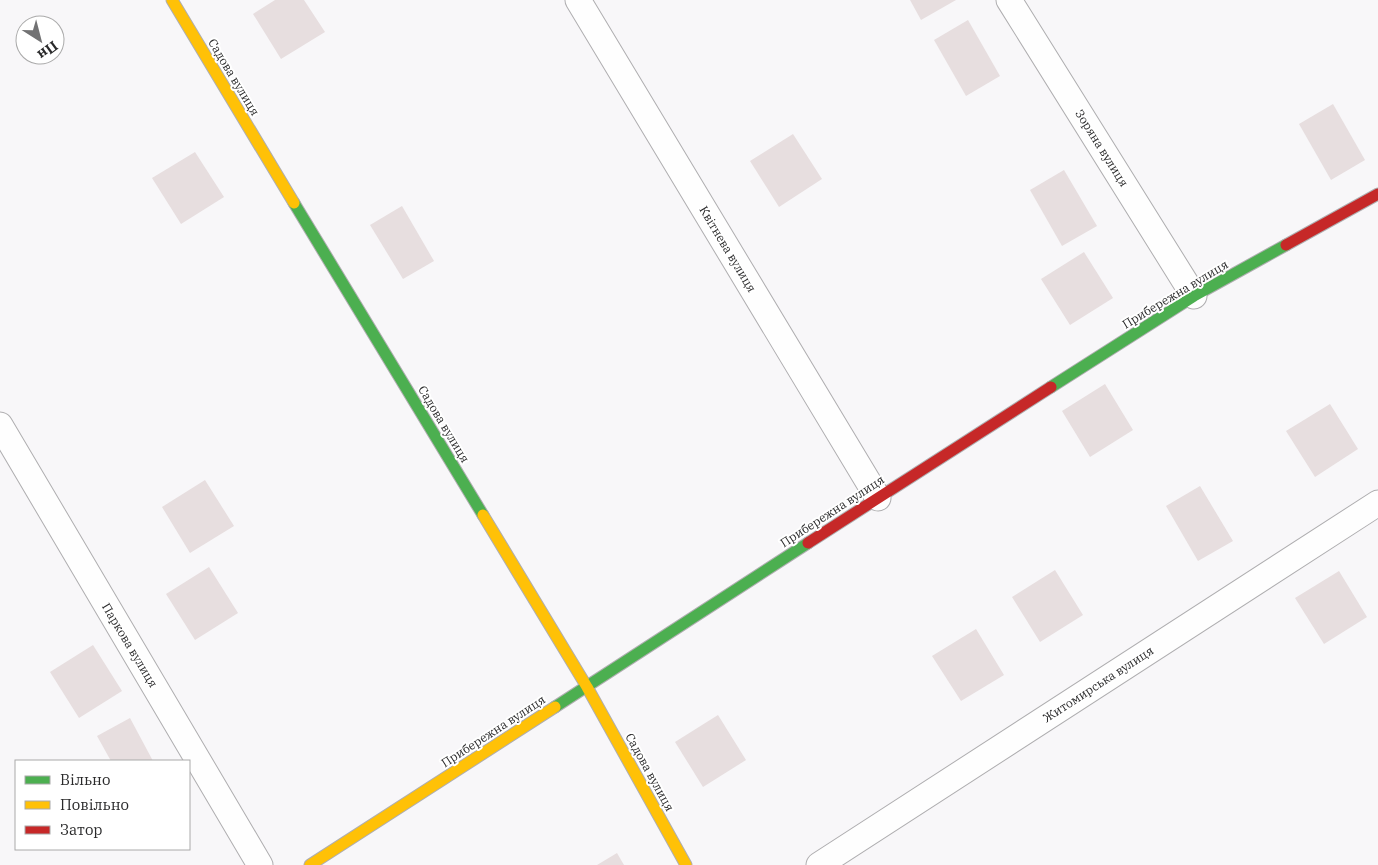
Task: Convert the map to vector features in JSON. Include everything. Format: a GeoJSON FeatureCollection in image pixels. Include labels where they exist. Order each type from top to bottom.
{"type":"FeatureCollection","features":[{"type":"Feature","properties":{"kind":"street","name":"Садова вулиця"},"geometry":{"type":"LineString","coordinates":[[172,0],[587,687],[686,865]]}},
{"type":"Feature","properties":{"kind":"street","name":"Квітнева вулиця"},"geometry":{"type":"LineString","coordinates":[[578,0],[878,498]]}},
{"type":"Feature","properties":{"kind":"street","name":"Зоряна вулиця"},"geometry":{"type":"LineString","coordinates":[[1009,0],[1194,296]]}},
{"type":"Feature","properties":{"kind":"street","name":"Прибережна вулиця"},"geometry":{"type":"LineString","coordinates":[[310,865],[1194,296],[1378,194]]}},
{"type":"Feature","properties":{"kind":"street","name":"Паркова вулиця"},"geometry":{"type":"LineString","coordinates":[[0,425],[260,865]]}},
{"type":"Feature","properties":{"kind":"street","name":"Житомирська вулиця"},"geometry":{"type":"LineString","coordinates":[[819,865],[1378,503]]}},
{"type":"Feature","properties":{"kind":"building"},"geometry":{"type":"Polygon","coordinates":[[[275,0],[304,0],[325,32],[281,59],[253,14],[275,0]]]}},
{"type":"Feature","properties":{"kind":"building"},"geometry":{"type":"Polygon","coordinates":[[[910,0],[956,0],[921,20],[910,0]]]}},
{"type":"Feature","properties":{"kind":"building"},"geometry":{"type":"Polygon","coordinates":[[[968,20],[1000,76],[966,96],[934,40],[968,20]]]}},
{"type":"Feature","properties":{"kind":"building"},"geometry":{"type":"Polygon","coordinates":[[[1333,104],[1365,160],[1331,180],[1299,124],[1333,104]]]}},
{"type":"Feature","properties":{"kind":"building"},"geometry":{"type":"Polygon","coordinates":[[[793,134],[822,179],[779,207],[750,161],[793,134]]]}},
{"type":"Feature","properties":{"kind":"building"},"geometry":{"type":"Polygon","coordinates":[[[195,152],[224,197],[181,224],[152,178],[195,152]]]}},
{"type":"Feature","properties":{"kind":"building"},"geometry":{"type":"Polygon","coordinates":[[[1064,170],[1097,226],[1062,246],[1030,190],[1064,170]]]}},
{"type":"Feature","properties":{"kind":"building"},"geometry":{"type":"Polygon","coordinates":[[[402,206],[434,261],[403,279],[370,225],[402,206]]]}},
{"type":"Feature","properties":{"kind":"building"},"geometry":{"type":"Polygon","coordinates":[[[1084,252],[1113,298],[1070,325],[1041,279],[1084,252]]]}},
{"type":"Feature","properties":{"kind":"building"},"geometry":{"type":"Polygon","coordinates":[[[1105,384],[1133,430],[1090,457],[1062,411],[1105,384]]]}},
{"type":"Feature","properties":{"kind":"building"},"geometry":{"type":"Polygon","coordinates":[[[1330,404],[1358,449],[1315,477],[1286,431],[1330,404]]]}},
{"type":"Feature","properties":{"kind":"building"},"geometry":{"type":"Polygon","coordinates":[[[205,480],[234,526],[190,553],[162,507],[205,480]]]}},
{"type":"Feature","properties":{"kind":"building"},"geometry":{"type":"Polygon","coordinates":[[[1200,486],[1233,541],[1198,561],[1166,506],[1200,486]]]}},
{"type":"Feature","properties":{"kind":"building"},"geometry":{"type":"Polygon","coordinates":[[[209,567],[238,613],[195,640],[166,594],[209,567]]]}},
{"type":"Feature","properties":{"kind":"building"},"geometry":{"type":"Polygon","coordinates":[[[1055,570],[1083,615],[1040,642],[1012,597],[1055,570]]]}},
{"type":"Feature","properties":{"kind":"building"},"geometry":{"type":"Polygon","coordinates":[[[1339,571],[1367,617],[1324,644],[1295,598],[1339,571]]]}},
{"type":"Feature","properties":{"kind":"building"},"geometry":{"type":"Polygon","coordinates":[[[976,629],[1004,675],[961,701],[932,656],[976,629]]]}},
{"type":"Feature","properties":{"kind":"building"},"geometry":{"type":"Polygon","coordinates":[[[93,645],[122,691],[79,718],[50,672],[93,645]]]}},
{"type":"Feature","properties":{"kind":"building"},"geometry":{"type":"Polygon","coordinates":[[[718,715],[746,760],[703,787],[675,742],[718,715]]]}},
{"type":"Feature","properties":{"kind":"building"},"geometry":{"type":"Polygon","coordinates":[[[130,718],[152,760],[110,760],[97,736],[130,718]]]}},
{"type":"Feature","properties":{"kind":"building"},"geometry":{"type":"Polygon","coordinates":[[[617,853],[624,865],[597,865],[617,853]]]}},
{"type":"Feature","properties":{"kind":"traffic: fast"},"geometry":{"type":"LineString","coordinates":[[294,203],[483,515]]}},
{"type":"Feature","properties":{"kind":"traffic: fast"},"geometry":{"type":"LineString","coordinates":[[1051,387],[1194,296],[1286,245]]}},
{"type":"Feature","properties":{"kind":"traffic: fast"},"geometry":{"type":"LineString","coordinates":[[555,707],[808,543]]}},
{"type":"Feature","properties":{"kind":"traffic: slow"},"geometry":{"type":"LineString","coordinates":[[172,0],[294,203]]}},
{"type":"Feature","properties":{"kind":"traffic: slow"},"geometry":{"type":"LineString","coordinates":[[483,515],[587,687],[686,865]]}},
{"type":"Feature","properties":{"kind":"traffic: slow"},"geometry":{"type":"LineString","coordinates":[[310,865],[555,707]]}},
{"type":"Feature","properties":{"kind":"traffic: jam"},"geometry":{"type":"LineString","coordinates":[[1286,245],[1378,194]]}},
{"type":"Feature","properties":{"kind":"traffic: jam"},"geometry":{"type":"LineString","coordinates":[[808,543],[1051,387]]}}]}
